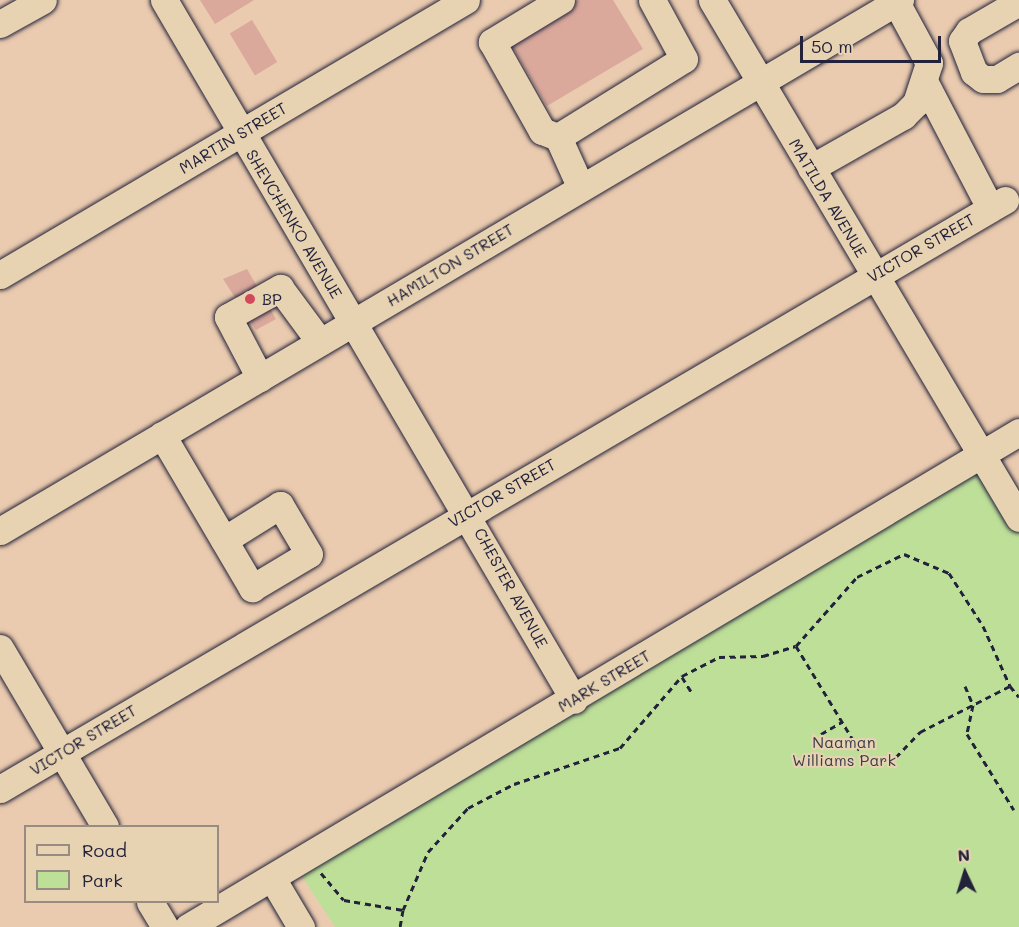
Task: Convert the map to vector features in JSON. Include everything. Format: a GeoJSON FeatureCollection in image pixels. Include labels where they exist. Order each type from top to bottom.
{"type":"FeatureCollection","features":[{"type":"Feature","properties":{"kind":"street"},"geometry":{"type":"LineString","coordinates":[[0,24],[43,0]]}},
{"type":"Feature","properties":{"kind":"street","name":"SHEVCHENKO AVENUE"},"geometry":{"type":"LineString","coordinates":[[164,0],[353,322]]}},
{"type":"Feature","properties":{"kind":"street","name":"MARTIN STREET"},"geometry":{"type":"LineString","coordinates":[[0,275],[466,0]]}},
{"type":"Feature","properties":{"kind":"street"},"geometry":{"type":"LineString","coordinates":[[561,0],[492,42],[542,131],[558,137],[580,186]]}},
{"type":"Feature","properties":{"kind":"street"},"geometry":{"type":"LineString","coordinates":[[558,137],[684,59],[652,0]]}},
{"type":"Feature","properties":{"kind":"street","name":"MATILDA AVENUE"},"geometry":{"type":"LineString","coordinates":[[712,0],[1019,518]]}},
{"type":"Feature","properties":{"kind":"street"},"geometry":{"type":"LineString","coordinates":[[811,168],[903,116],[924,81],[929,63],[898,1]]}},
{"type":"Feature","properties":{"kind":"street","name":"HAMILTON STREET"},"geometry":{"type":"LineString","coordinates":[[0,531],[580,186],[898,1]]}},
{"type":"Feature","properties":{"kind":"street"},"geometry":{"type":"LineString","coordinates":[[1019,2],[969,31],[962,41],[974,72],[983,79],[997,79],[1019,66]]}},
{"type":"Feature","properties":{"kind":"street","name":"VICTOR STREET"},"geometry":{"type":"LineString","coordinates":[[0,789],[874,274],[998,204],[924,81]]}},
{"type":"Feature","properties":{"kind":"street"},"geometry":{"type":"LineString","coordinates":[[260,378],[228,318],[280,288],[320,342]]}},
{"type":"Feature","properties":{"kind":"street","name":"CHESTER AVENUE"},"geometry":{"type":"LineString","coordinates":[[353,322],[468,512],[574,700]]}},
{"type":"Feature","properties":{"kind":"street","name":"MARK STREET"},"geometry":{"type":"LineString","coordinates":[[188,927],[574,700],[1019,432]]}},
{"type":"Feature","properties":{"kind":"street"},"geometry":{"type":"LineString","coordinates":[[162,435],[224,540]]}},
{"type":"Feature","properties":{"kind":"street"},"geometry":{"type":"LineString","coordinates":[[0,648],[104,825]]}},
{"type":"Feature","properties":{"kind":"street"},"geometry":{"type":"LineString","coordinates":[[272,878],[301,927]]}},
{"type":"Feature","properties":{"kind":"street"},"geometry":{"type":"LineString","coordinates":[[151,903],[165,927]]}},
{"type":"Feature","properties":{"kind":"path"},"geometry":{"type":"LineString","coordinates":[[399,927],[403,910],[428,852],[468,808],[514,784],[620,748],[682,676],[719,657],[763,656],[796,646],[857,577],[904,554],[949,573],[983,626],[1010,686],[1019,697]]}},
{"type":"Feature","properties":{"kind":"path"},"geometry":{"type":"LineString","coordinates":[[796,646],[862,756],[896,757],[920,732],[1010,686]]}},
{"type":"Feature","properties":{"kind":"path"},"geometry":{"type":"LineString","coordinates":[[682,676],[692,693]]}},
{"type":"Feature","properties":{"kind":"path"},"geometry":{"type":"LineString","coordinates":[[965,686],[973,705],[967,734],[1014,810]]}},
{"type":"Feature","properties":{"kind":"path"},"geometry":{"type":"LineString","coordinates":[[821,734],[843,722]]}},
{"type":"Feature","properties":{"kind":"path"},"geometry":{"type":"LineString","coordinates":[[308,858],[344,900],[403,910]]}},
{"type":"Feature","properties":{"kind":"green space","name":"Naaman Williams Park"},"geometry":{"type":"Polygon","coordinates":[[[985,465],[1019,509],[1019,927],[335,927],[298,870],[985,465]]]}},
{"type":"Feature","properties":{"kind":"building"},"geometry":{"type":"Polygon","coordinates":[[[200,0],[254,0],[215,24],[200,0]]]}},
{"type":"Feature","properties":{"kind":"building"},"geometry":{"type":"Polygon","coordinates":[[[578,0],[613,0],[643,49],[547,106],[509,41],[578,0]]]}},
{"type":"Feature","properties":{"kind":"building"},"geometry":{"type":"Polygon","coordinates":[[[252,20],[277,62],[255,75],[230,33],[252,20]]]}},
{"type":"Feature","properties":{"kind":"building","name":"BP"},"geometry":{"type":"Polygon","coordinates":[[[247,269],[276,319],[256,330],[223,279],[247,269]]]}},
{"type":"Feature","properties":{"kind":"place","name":"BP"},"geometry":{"type":"Point","coordinates":[250,299]}}]}
